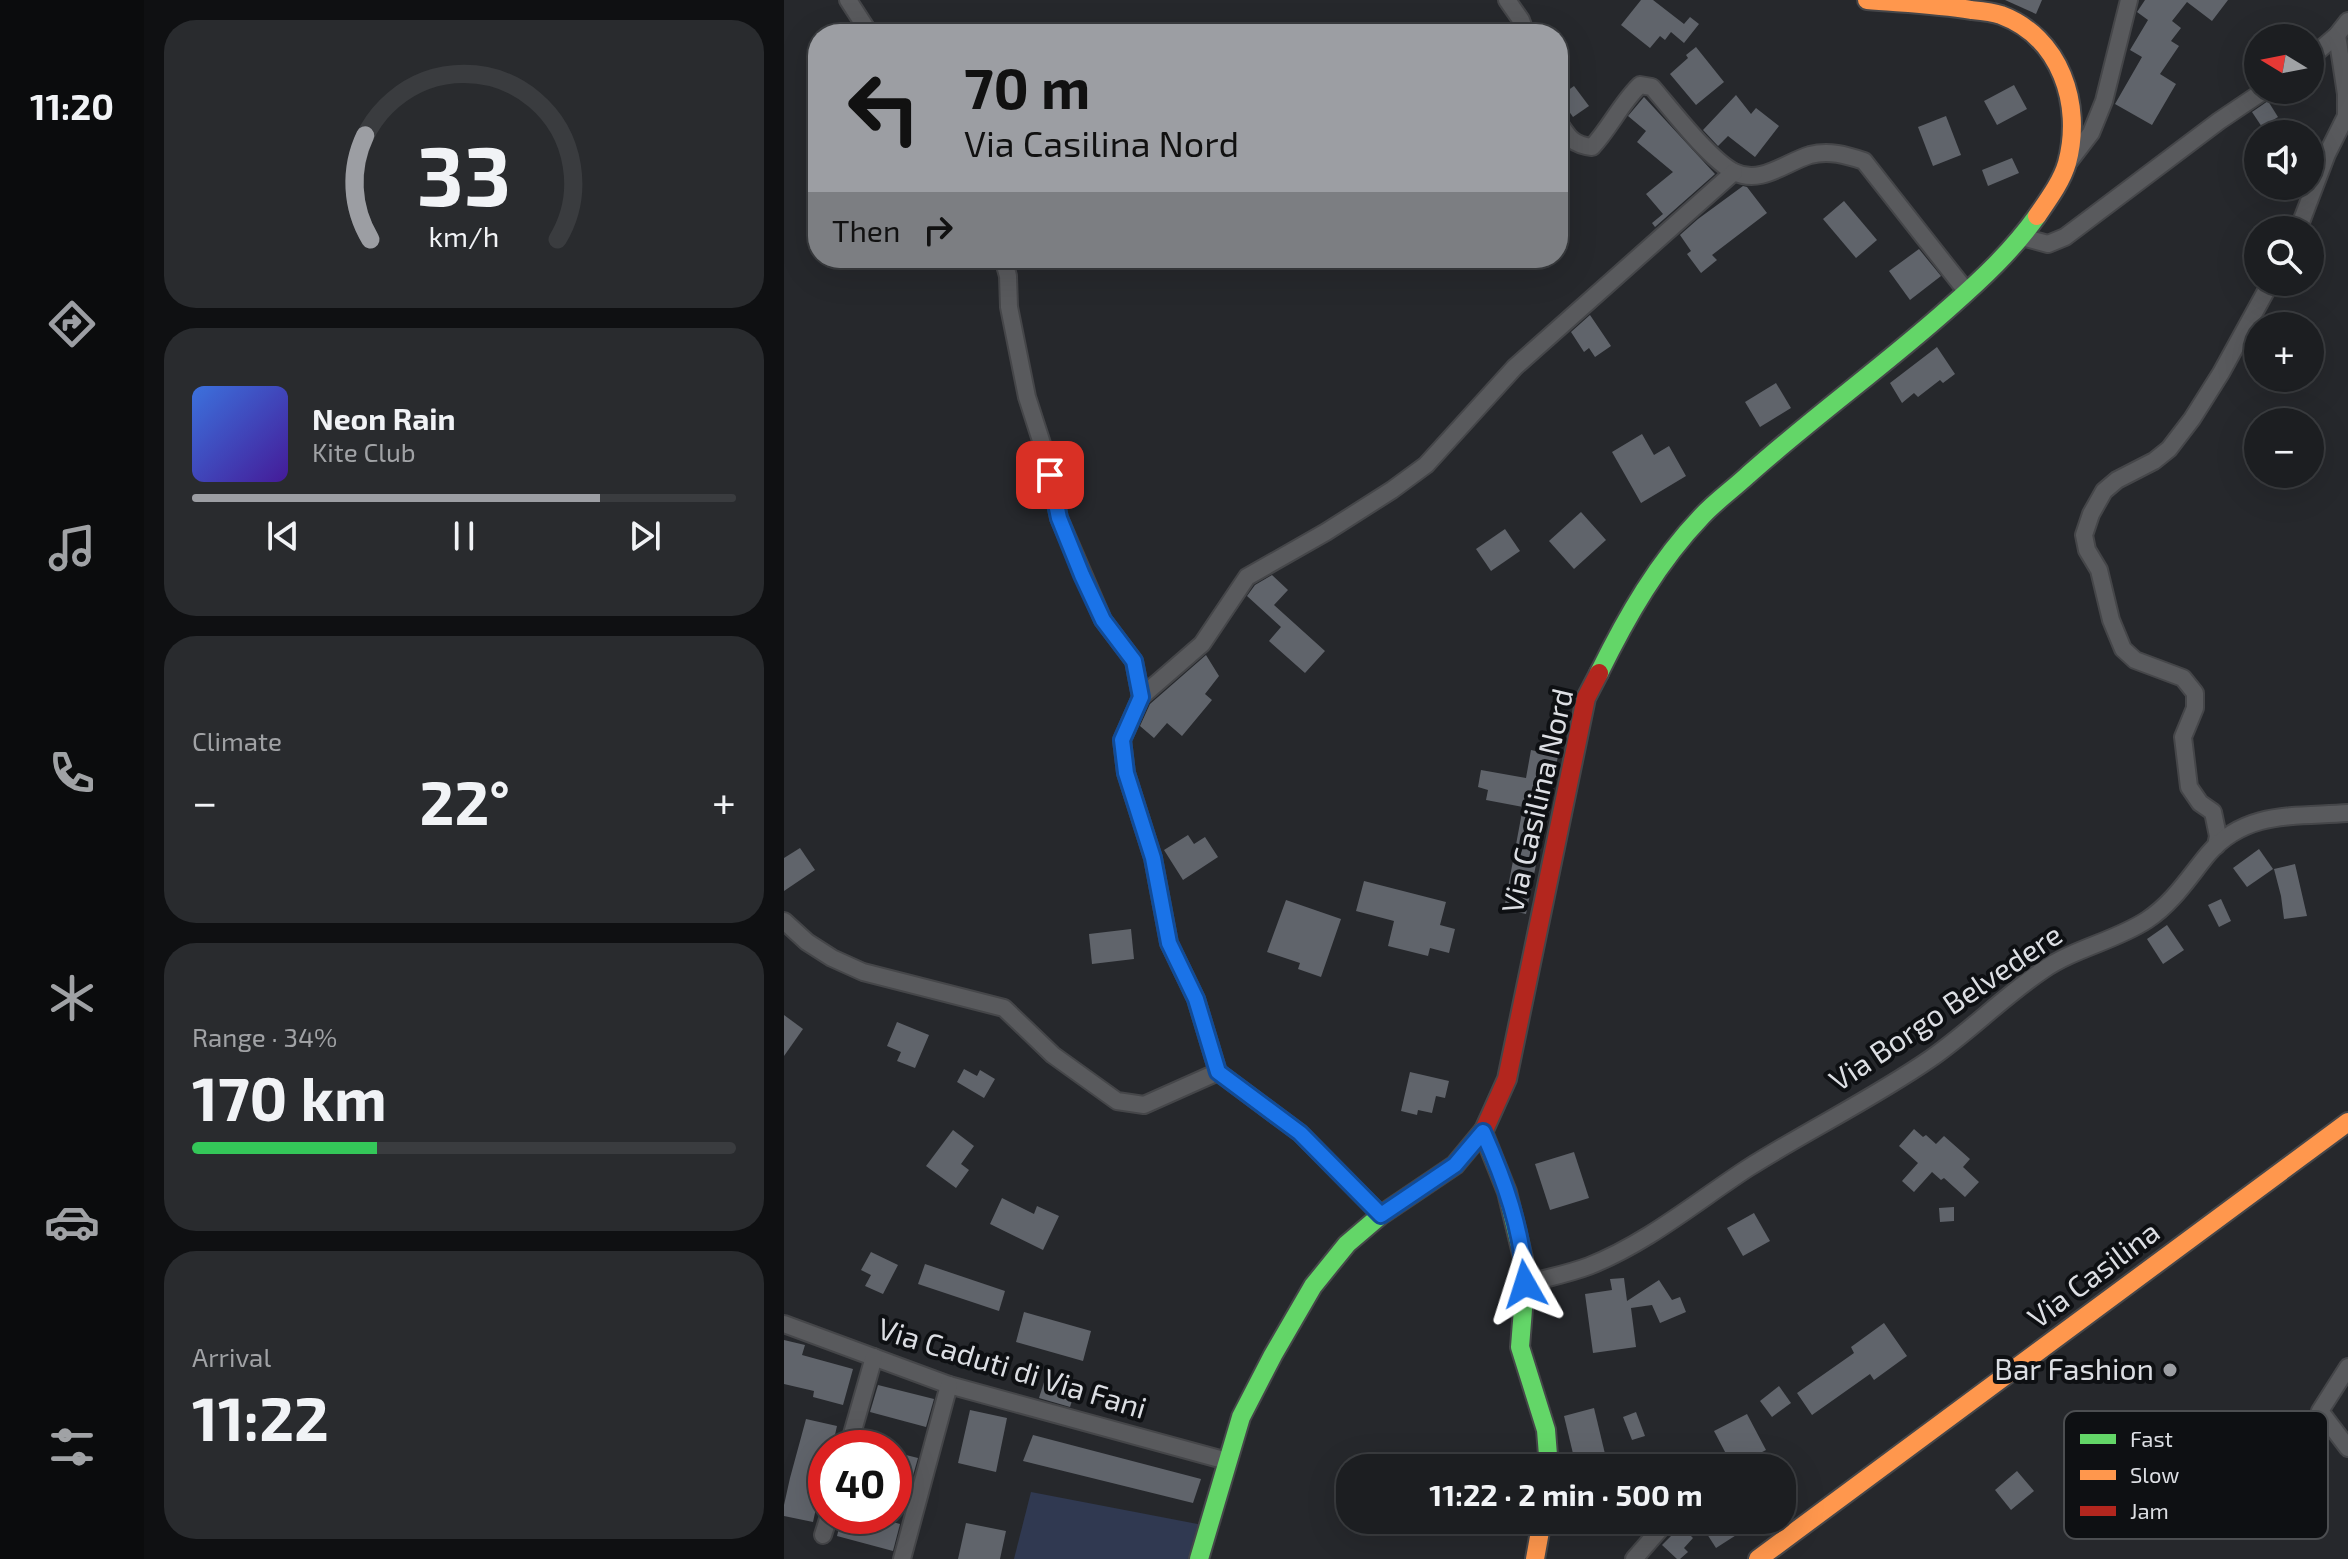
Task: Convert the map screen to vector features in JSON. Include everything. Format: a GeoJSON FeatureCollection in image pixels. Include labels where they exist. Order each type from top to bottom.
{"type":"FeatureCollection","features":[{"type":"Feature","properties":{"kind":"street"},"geometry":{"type":"LineString","coordinates":[[848,0],[864,24]]}},
{"type":"Feature","properties":{"kind":"street"},"geometry":{"type":"LineString","coordinates":[[1507,0],[1522,24]]}},
{"type":"Feature","properties":{"kind":"street","name":"Via Casilina Nord"},"geometry":{"type":"LineString","coordinates":[[1199,1559],[1241,1417],[1313,1286],[1347,1244],[1381,1215],[1455,1165],[1483,1132],[1507,1079],[1586,698],[1617,636],[1660,565],[1703,515],[1787,440],[1928,327],[1992,270],[2022,237],[2050,198],[2067,164],[2072,105],[2050,50],[2023,25],[1998,14],[1948,6],[1867,0]]}},
{"type":"Feature","properties":{"kind":"street"},"geometry":{"type":"LineString","coordinates":[[2067,164],[2091,133],[2104,101],[2129,0]]}},
{"type":"Feature","properties":{"kind":"street"},"geometry":{"type":"LineString","coordinates":[[2324,46],[2348,21]]}},
{"type":"Feature","properties":{"kind":"street"},"geometry":{"type":"LineString","coordinates":[[2303,216],[2327,154],[2346,116],[2346,94],[2337,35]]}},
{"type":"Feature","properties":{"kind":"street"},"geometry":{"type":"LineString","coordinates":[[1568,138],[1580,146],[1592,147],[1640,85],[1652,87],[1715,158],[1734,172],[1751,177],[1767,174],[1810,155],[1829,153],[1864,161],[1967,292]]}},
{"type":"Feature","properties":{"kind":"street"},"geometry":{"type":"LineString","coordinates":[[2022,237],[2048,244],[2065,237],[2244,104]]}},
{"type":"Feature","properties":{"kind":"street"},"geometry":{"type":"LineString","coordinates":[[1381,1215],[1300,1133],[1218,1072],[1196,999],[1169,943],[1153,858],[1126,773],[1122,740],[1141,697],[1202,644],[1247,577],[1326,532],[1426,465],[1515,367],[1734,172]]}},
{"type":"Feature","properties":{"kind":"street"},"geometry":{"type":"LineString","coordinates":[[1006,268],[1011,320],[1027,397],[1045,453],[1059,518],[1103,620],[1134,661],[1141,697]]}},
{"type":"Feature","properties":{"kind":"street"},"geometry":{"type":"LineString","coordinates":[[2216,846],[2218,836],[2213,812],[2200,803],[2189,787],[2183,737],[2195,708],[2195,693],[2183,678],[2135,660],[2123,649],[2111,620],[2099,570],[2087,550],[2084,535],[2104,491],[2169,449],[2192,419],[2263,296]]}},
{"type":"Feature","properties":{"kind":"street","name":"Via Borgo Belvedere"},"geometry":{"type":"LineString","coordinates":[[1525,1284],[1587,1267],[1631,1246],[1762,1160],[1914,1070],[2048,966],[2146,921],[2234,831],[2252,822],[2348,813]]}},
{"type":"Feature","properties":{"kind":"street"},"geometry":{"type":"LineString","coordinates":[[784,921],[807,942],[863,972],[1004,1008],[1053,1055],[1117,1101],[1144,1105],[1218,1072]]}},
{"type":"Feature","properties":{"kind":"street","name":"Via Casilina"},"geometry":{"type":"LineString","coordinates":[[1758,1559],[2348,1122]]}},
{"type":"Feature","properties":{"kind":"street"},"geometry":{"type":"LineString","coordinates":[[1483,1132],[1510,1205],[1523,1258],[1525,1284],[1520,1347],[1546,1430],[1548,1454]]}},
{"type":"Feature","properties":{"kind":"street","name":"Via Caduti di Via Fani"},"geometry":{"type":"LineString","coordinates":[[784,1324],[949,1385],[1227,1461]]}},
{"type":"Feature","properties":{"kind":"street"},"geometry":{"type":"LineString","coordinates":[[853,1430],[874,1357]]}},
{"type":"Feature","properties":{"kind":"street"},"geometry":{"type":"LineString","coordinates":[[2320,1411],[2348,1367]]}},
{"type":"Feature","properties":{"kind":"street"},"geometry":{"type":"LineString","coordinates":[[902,1559],[949,1385]]}},
{"type":"Feature","properties":{"kind":"street"},"geometry":{"type":"LineString","coordinates":[[2328,1422],[2348,1448]]}},
{"type":"Feature","properties":{"kind":"street"},"geometry":{"type":"LineString","coordinates":[[1535,1559],[1539,1534]]}},
{"type":"Feature","properties":{"kind":"street"},"geometry":{"type":"LineString","coordinates":[[1634,1559],[1656,1534]]}},
{"type":"Feature","properties":{"kind":"shaded area"},"geometry":{"type":"Polygon","coordinates":[[[1031,1492],[1208,1526],[1199,1559],[1014,1559],[1031,1492]]]}},
{"type":"Feature","properties":{"kind":"building"},"geometry":{"type":"Polygon","coordinates":[[[1641,0],[1653,0],[1684,24],[1690,17],[1699,24],[1684,43],[1671,32],[1665,40],[1660,36],[1650,48],[1621,25],[1641,0]]]}},
{"type":"Feature","properties":{"kind":"building"},"geometry":{"type":"Polygon","coordinates":[[[2005,0],[2042,0],[2036,14],[2005,0]]]}},
{"type":"Feature","properties":{"kind":"building"},"geometry":{"type":"Polygon","coordinates":[[[2145,0],[2228,0],[2212,21],[2187,2],[2172,21],[2181,28],[2171,41],[2179,46],[2160,74],[2176,84],[2152,125],[2115,104],[2142,57],[2130,50],[2148,20],[2137,12],[2145,0]]]}},
{"type":"Feature","properties":{"kind":"building"},"geometry":{"type":"Polygon","coordinates":[[[1696,47],[1724,82],[1696,105],[1670,74],[1696,47]]]}},
{"type":"Feature","properties":{"kind":"building"},"geometry":{"type":"Polygon","coordinates":[[[2014,85],[2027,109],[1997,125],[1984,101],[2014,85]]]}},
{"type":"Feature","properties":{"kind":"building"},"geometry":{"type":"Polygon","coordinates":[[[1574,86],[1589,106],[1573,117],[1568,110],[1568,90],[1574,86]]]}},
{"type":"Feature","properties":{"kind":"building"},"geometry":{"type":"Polygon","coordinates":[[[1736,95],[1751,114],[1756,108],[1779,126],[1755,157],[1728,136],[1718,146],[1703,130],[1736,95]]]}},
{"type":"Feature","properties":{"kind":"building"},"geometry":{"type":"Polygon","coordinates":[[[1644,97],[1715,174],[1655,227],[1652,223],[1663,214],[1646,194],[1673,172],[1637,142],[1646,131],[1628,116],[1644,97]]]}},
{"type":"Feature","properties":{"kind":"building"},"geometry":{"type":"Polygon","coordinates":[[[2264,104],[2270,104],[2278,117],[2257,120],[2252,112],[2264,104]]]}},
{"type":"Feature","properties":{"kind":"building"},"geometry":{"type":"Polygon","coordinates":[[[1946,116],[1961,155],[1933,166],[1918,127],[1946,116]]]}},
{"type":"Feature","properties":{"kind":"building"},"geometry":{"type":"Polygon","coordinates":[[[2012,158],[2019,173],[1988,186],[1982,170],[2012,158]]]}},
{"type":"Feature","properties":{"kind":"building"},"geometry":{"type":"Polygon","coordinates":[[[1743,186],[1767,213],[1712,255],[1717,260],[1701,273],[1687,254],[1691,251],[1680,235],[1743,186]]]}},
{"type":"Feature","properties":{"kind":"building"},"geometry":{"type":"Polygon","coordinates":[[[1844,201],[1877,240],[1856,258],[1823,219],[1844,201]]]}},
{"type":"Feature","properties":{"kind":"building"},"geometry":{"type":"Polygon","coordinates":[[[1919,249],[1941,276],[1910,300],[1889,271],[1919,249]]]}},
{"type":"Feature","properties":{"kind":"building"},"geometry":{"type":"Polygon","coordinates":[[[1590,315],[1611,346],[1595,357],[1589,348],[1584,352],[1571,332],[1590,315]]]}},
{"type":"Feature","properties":{"kind":"building"},"geometry":{"type":"Polygon","coordinates":[[[1937,347],[1955,374],[1943,383],[1940,380],[1918,397],[1914,393],[1902,403],[1890,383],[1937,347]]]}},
{"type":"Feature","properties":{"kind":"building"},"geometry":{"type":"Polygon","coordinates":[[[1776,383],[1791,408],[1760,427],[1745,402],[1776,383]]]}},
{"type":"Feature","properties":{"kind":"building"},"geometry":{"type":"Polygon","coordinates":[[[1642,434],[1654,455],[1669,446],[1686,476],[1641,503],[1612,452],[1642,434]]]}},
{"type":"Feature","properties":{"kind":"building"},"geometry":{"type":"Polygon","coordinates":[[[1581,512],[1606,540],[1574,569],[1549,541],[1581,512]]]}},
{"type":"Feature","properties":{"kind":"building"},"geometry":{"type":"Polygon","coordinates":[[[1505,529],[1520,551],[1491,571],[1476,549],[1505,529]]]}},
{"type":"Feature","properties":{"kind":"building"},"geometry":{"type":"Polygon","coordinates":[[[1272,575],[1288,590],[1274,605],[1325,651],[1305,673],[1269,641],[1281,627],[1247,596],[1255,585],[1272,575]]]}},
{"type":"Feature","properties":{"kind":"building"},"geometry":{"type":"Polygon","coordinates":[[[1206,655],[1219,676],[1205,694],[1212,700],[1182,736],[1167,723],[1154,738],[1140,726],[1150,704],[1206,655]]]}},
{"type":"Feature","properties":{"kind":"building"},"geometry":{"type":"Polygon","coordinates":[[[1531,750],[1558,756],[1526,914],[1504,909],[1523,807],[1486,800],[1488,790],[1478,787],[1481,770],[1526,778],[1531,750]]]}},
{"type":"Feature","properties":{"kind":"building"},"geometry":{"type":"Polygon","coordinates":[[[1188,835],[1194,844],[1205,837],[1218,857],[1183,880],[1164,850],[1188,835]]]}},
{"type":"Feature","properties":{"kind":"building"},"geometry":{"type":"Polygon","coordinates":[[[800,848],[815,870],[784,891],[784,858],[800,848]]]}},
{"type":"Feature","properties":{"kind":"building"},"geometry":{"type":"Polygon","coordinates":[[[2259,849],[2273,869],[2247,887],[2233,868],[2259,849]]]}},
{"type":"Feature","properties":{"kind":"building"},"geometry":{"type":"Polygon","coordinates":[[[2295,864],[2307,916],[2284,919],[2274,869],[2295,864]]]}},
{"type":"Feature","properties":{"kind":"building"},"geometry":{"type":"Polygon","coordinates":[[[1364,881],[1446,902],[1440,925],[1455,929],[1449,953],[1430,948],[1428,956],[1388,946],[1394,921],[1356,911],[1364,881]]]}},
{"type":"Feature","properties":{"kind":"building"},"geometry":{"type":"Polygon","coordinates":[[[2221,899],[2231,921],[2219,927],[2208,905],[2221,899]]]}},
{"type":"Feature","properties":{"kind":"building"},"geometry":{"type":"Polygon","coordinates":[[[1286,900],[1341,919],[1321,977],[1298,969],[1300,963],[1267,952],[1286,900]]]}},
{"type":"Feature","properties":{"kind":"building"},"geometry":{"type":"Polygon","coordinates":[[[2167,925],[2184,950],[2163,964],[2147,939],[2167,925]]]}},
{"type":"Feature","properties":{"kind":"building"},"geometry":{"type":"Polygon","coordinates":[[[1131,929],[1134,959],[1092,964],[1089,934],[1131,929]]]}},
{"type":"Feature","properties":{"kind":"building"},"geometry":{"type":"Polygon","coordinates":[[[784,1015],[803,1029],[784,1056],[784,1015]]]}},
{"type":"Feature","properties":{"kind":"building"},"geometry":{"type":"Polygon","coordinates":[[[897,1022],[929,1035],[915,1068],[897,1061],[901,1052],[887,1046],[897,1022]]]}},
{"type":"Feature","properties":{"kind":"building"},"geometry":{"type":"Polygon","coordinates":[[[964,1069],[977,1076],[980,1070],[995,1079],[984,1098],[957,1082],[964,1069]]]}},
{"type":"Feature","properties":{"kind":"building"},"geometry":{"type":"Polygon","coordinates":[[[1410,1072],[1449,1081],[1445,1098],[1436,1096],[1432,1113],[1418,1110],[1417,1115],[1401,1111],[1410,1072]]]}},
{"type":"Feature","properties":{"kind":"building"},"geometry":{"type":"Polygon","coordinates":[[[1914,1129],[1936,1144],[1944,1136],[1970,1159],[1963,1167],[1979,1182],[1965,1197],[1944,1178],[1941,1180],[1932,1172],[1914,1192],[1902,1181],[1918,1163],[1899,1146],[1914,1129]]]}},
{"type":"Feature","properties":{"kind":"building"},"geometry":{"type":"Polygon","coordinates":[[[953,1130],[974,1146],[961,1164],[969,1170],[956,1188],[926,1166],[953,1130]]]}},
{"type":"Feature","properties":{"kind":"building"},"geometry":{"type":"Polygon","coordinates":[[[1574,1152],[1589,1198],[1550,1210],[1535,1164],[1574,1152]]]}},
{"type":"Feature","properties":{"kind":"building"},"geometry":{"type":"Polygon","coordinates":[[[1002,1198],[1034,1214],[1037,1206],[1059,1216],[1043,1250],[990,1224],[1002,1198]]]}},
{"type":"Feature","properties":{"kind":"building"},"geometry":{"type":"Polygon","coordinates":[[[1954,1207],[1954,1221],[1940,1222],[1939,1208],[1954,1207]]]}},
{"type":"Feature","properties":{"kind":"building"},"geometry":{"type":"Polygon","coordinates":[[[1754,1213],[1770,1241],[1743,1256],[1727,1228],[1754,1213]]]}},
{"type":"Feature","properties":{"kind":"building"},"geometry":{"type":"Polygon","coordinates":[[[871,1252],[898,1265],[883,1294],[865,1286],[871,1275],[861,1270],[871,1252]]]}},
{"type":"Feature","properties":{"kind":"building"},"geometry":{"type":"Polygon","coordinates":[[[925,1264],[1005,1291],[999,1311],[918,1284],[925,1264]]]}},
{"type":"Feature","properties":{"kind":"building"},"geometry":{"type":"Polygon","coordinates":[[[1624,1278],[1627,1301],[1659,1280],[1672,1300],[1680,1297],[1686,1312],[1660,1323],[1652,1305],[1631,1308],[1636,1347],[1593,1353],[1585,1294],[1612,1290],[1610,1279],[1624,1278]]]}},
{"type":"Feature","properties":{"kind":"building"},"geometry":{"type":"Polygon","coordinates":[[[1024,1312],[1091,1331],[1083,1361],[1016,1342],[1024,1312]]]}},
{"type":"Feature","properties":{"kind":"building"},"geometry":{"type":"Polygon","coordinates":[[[1884,1323],[1907,1356],[1874,1380],[1870,1374],[1812,1415],[1797,1393],[1854,1353],[1851,1347],[1884,1323]]]}},
{"type":"Feature","properties":{"kind":"building"},"geometry":{"type":"Polygon","coordinates":[[[784,1340],[805,1345],[802,1355],[853,1369],[843,1405],[813,1397],[814,1391],[784,1384],[784,1340]]]}},
{"type":"Feature","properties":{"kind":"building"},"geometry":{"type":"Polygon","coordinates":[[[1046,1376],[1077,1386],[1070,1407],[1039,1398],[1046,1376]]]}},
{"type":"Feature","properties":{"kind":"building"},"geometry":{"type":"Polygon","coordinates":[[[878,1385],[934,1399],[926,1427],[870,1412],[878,1385]]]}},
{"type":"Feature","properties":{"kind":"building"},"geometry":{"type":"Polygon","coordinates":[[[1779,1386],[1791,1403],[1772,1417],[1760,1401],[1779,1386]]]}},
{"type":"Feature","properties":{"kind":"building"},"geometry":{"type":"Polygon","coordinates":[[[1594,1408],[1605,1454],[1573,1454],[1564,1416],[1594,1408]]]}},
{"type":"Feature","properties":{"kind":"building"},"geometry":{"type":"Polygon","coordinates":[[[970,1410],[1007,1418],[996,1472],[958,1463],[970,1410]]]}},
{"type":"Feature","properties":{"kind":"building"},"geometry":{"type":"Polygon","coordinates":[[[1636,1412],[1645,1436],[1632,1440],[1623,1417],[1636,1412]]]}},
{"type":"Feature","properties":{"kind":"building"},"geometry":{"type":"Polygon","coordinates":[[[1747,1414],[1766,1450],[1758,1454],[1726,1454],[1714,1431],[1747,1414]]]}},
{"type":"Feature","properties":{"kind":"building"},"geometry":{"type":"Polygon","coordinates":[[[806,1419],[837,1426],[836,1430],[808,1430],[808,1521],[784,1516],[790,1478],[806,1419]]]}},
{"type":"Feature","properties":{"kind":"building"},"geometry":{"type":"Polygon","coordinates":[[[1033,1435],[1201,1479],[1193,1503],[1023,1461],[1033,1435]]]}},
{"type":"Feature","properties":{"kind":"building"},"geometry":{"type":"Polygon","coordinates":[[[912,1456],[918,1458],[912,1479],[912,1456]]]}},
{"type":"Feature","properties":{"kind":"building"},"geometry":{"type":"Polygon","coordinates":[[[2017,1471],[2034,1491],[2011,1510],[1995,1490],[2017,1471]]]}},
{"type":"Feature","properties":{"kind":"building"},"geometry":{"type":"Polygon","coordinates":[[[966,1523],[1006,1531],[1000,1559],[958,1559],[966,1523]]]}},
{"type":"Feature","properties":{"kind":"building"},"geometry":{"type":"Polygon","coordinates":[[[838,1534],[897,1534],[893,1551],[838,1534]]]}},
{"type":"Feature","properties":{"kind":"building"},"geometry":{"type":"Polygon","coordinates":[[[1673,1534],[1689,1534],[1693,1538],[1684,1548],[1688,1552],[1680,1559],[1662,1545],[1673,1534]]]}},
{"type":"Feature","properties":{"kind":"building"},"geometry":{"type":"Polygon","coordinates":[[[1707,1534],[1738,1534],[1716,1548],[1707,1534]]]}},
{"type":"Feature","properties":{"kind":"traffic: fast"},"geometry":{"type":"LineString","coordinates":[[1599,673],[1644,590],[1702,516],[1961,297],[2007,253],[2037,216]]}},
{"type":"Feature","properties":{"kind":"traffic: fast"},"geometry":{"type":"LineString","coordinates":[[1199,1559],[1241,1417],[1313,1286],[1347,1244],[1381,1215],[1455,1165],[1484,1130]]}},
{"type":"Feature","properties":{"kind":"traffic: fast"},"geometry":{"type":"LineString","coordinates":[[1483,1132],[1507,1192],[1523,1258],[1525,1284],[1520,1347],[1546,1430],[1548,1454]]}},
{"type":"Feature","properties":{"kind":"traffic: slow"},"geometry":{"type":"LineString","coordinates":[[1867,0],[1945,6],[2001,15],[2021,25],[2052,56],[2069,96],[2071,141],[2062,177],[2037,216]]}},
{"type":"Feature","properties":{"kind":"traffic: slow"},"geometry":{"type":"LineString","coordinates":[[1758,1559],[2348,1122]]}},
{"type":"Feature","properties":{"kind":"traffic: slow"},"geometry":{"type":"LineString","coordinates":[[1535,1559],[1539,1534]]}},
{"type":"Feature","properties":{"kind":"traffic: jam"},"geometry":{"type":"LineString","coordinates":[[1484,1130],[1507,1079],[1586,698],[1599,673]]}},
{"type":"Feature","properties":{"kind":"place","name":"Bar Fashion"},"geometry":{"type":"Point","coordinates":[2170,1370]}},
{"type":"Feature","properties":{"kind":"route"},"geometry":{"type":"LineString","coordinates":[[1050,475],[1059,518],[1082,575],[1103,620],[1134,661],[1141,697],[1122,740],[1126,773],[1153,858],[1169,943],[1196,999],[1218,1072],[1300,1133],[1381,1215],[1455,1165],[1483,1132],[1510,1205],[1523,1258],[1525,1284]]}}]}
